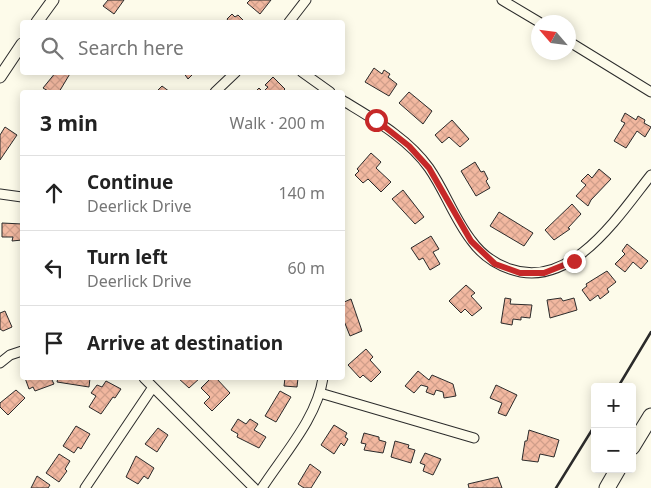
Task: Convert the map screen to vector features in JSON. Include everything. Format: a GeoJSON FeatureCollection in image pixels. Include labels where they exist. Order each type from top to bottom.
{"type":"FeatureCollection","features":[{"type":"Feature","properties":{"kind":"highway"},"geometry":{"type":"LineString","coordinates":[[636,440],[651,416]]}},
{"type":"Feature","properties":{"kind":"highway"},"geometry":{"type":"LineString","coordinates":[[607,488],[616,473]]}},
{"type":"Feature","properties":{"kind":"main road"},"geometry":{"type":"LineString","coordinates":[[38,20],[53,0]]}},
{"type":"Feature","properties":{"kind":"main road"},"geometry":{"type":"LineString","coordinates":[[0,77],[20,47]]}},
{"type":"Feature","properties":{"kind":"street"},"geometry":{"type":"LineString","coordinates":[[291,20],[306,0]]}},
{"type":"Feature","properties":{"kind":"street"},"geometry":{"type":"LineString","coordinates":[[502,0],[531,17]]}},
{"type":"Feature","properties":{"kind":"street"},"geometry":{"type":"LineString","coordinates":[[576,46],[651,92]]}},
{"type":"Feature","properties":{"kind":"street"},"geometry":{"type":"LineString","coordinates":[[217,90],[233,75]]}},
{"type":"Feature","properties":{"kind":"street"},"geometry":{"type":"LineString","coordinates":[[306,75],[327,90]]}},
{"type":"Feature","properties":{"kind":"street"},"geometry":{"type":"LineString","coordinates":[[345,102],[376,120],[409,146],[429,168],[471,241],[495,264],[520,273],[544,273],[574,261],[600,237],[651,175]]}},
{"type":"Feature","properties":{"kind":"street"},"geometry":{"type":"LineString","coordinates":[[0,194],[20,197]]}},
{"type":"Feature","properties":{"kind":"street"},"geometry":{"type":"LineString","coordinates":[[0,363],[10,355],[20,351]]}},
{"type":"Feature","properties":{"kind":"street"},"geometry":{"type":"LineString","coordinates":[[146,380],[254,488]]}},
{"type":"Feature","properties":{"kind":"street"},"geometry":{"type":"LineString","coordinates":[[262,488],[312,413],[320,393],[323,380]]}},
{"type":"Feature","properties":{"kind":"street"},"geometry":{"type":"LineString","coordinates":[[85,488],[153,386]]}},
{"type":"Feature","properties":{"kind":"street"},"geometry":{"type":"LineString","coordinates":[[320,393],[474,438]]}},
{"type":"Feature","properties":{"kind":"building"},"geometry":{"type":"Polygon","coordinates":[[[108,0],[124,0],[114,14],[103,6],[108,0]]]}},
{"type":"Feature","properties":{"kind":"building"},"geometry":{"type":"Polygon","coordinates":[[[250,0],[271,0],[260,14],[247,3],[250,0]]]}},
{"type":"Feature","properties":{"kind":"building"},"geometry":{"type":"Polygon","coordinates":[[[232,14],[235,17],[238,15],[243,20],[228,20],[232,14]]]}},
{"type":"Feature","properties":{"kind":"building"},"geometry":{"type":"Polygon","coordinates":[[[374,68],[382,74],[384,70],[390,74],[388,77],[397,84],[389,96],[365,82],[374,68]]]}},
{"type":"Feature","properties":{"kind":"building"},"geometry":{"type":"Polygon","coordinates":[[[54,75],[69,75],[60,90],[46,90],[43,88],[54,75]]]}},
{"type":"Feature","properties":{"kind":"building"},"geometry":{"type":"Polygon","coordinates":[[[273,77],[285,89],[265,90],[268,87],[265,85],[273,77]]]}},
{"type":"Feature","properties":{"kind":"building"},"geometry":{"type":"Polygon","coordinates":[[[162,86],[167,90],[158,90],[162,86]]]}},
{"type":"Feature","properties":{"kind":"building"},"geometry":{"type":"Polygon","coordinates":[[[409,92],[432,111],[423,124],[399,103],[409,92]]]}},
{"type":"Feature","properties":{"kind":"building"},"geometry":{"type":"Polygon","coordinates":[[[625,113],[636,120],[638,116],[651,127],[645,137],[637,131],[626,148],[614,141],[625,123],[621,121],[625,113]]]}},
{"type":"Feature","properties":{"kind":"building"},"geometry":{"type":"Polygon","coordinates":[[[452,120],[469,139],[460,147],[449,137],[442,143],[435,135],[452,120]]]}},
{"type":"Feature","properties":{"kind":"building"},"geometry":{"type":"Polygon","coordinates":[[[5,127],[17,135],[0,160],[0,135],[5,127]]]}},
{"type":"Feature","properties":{"kind":"building"},"geometry":{"type":"Polygon","coordinates":[[[371,153],[381,162],[376,168],[391,182],[381,192],[368,179],[363,183],[355,175],[359,171],[357,169],[371,153]]]}},
{"type":"Feature","properties":{"kind":"building"},"geometry":{"type":"Polygon","coordinates":[[[475,162],[481,172],[484,171],[490,188],[476,196],[461,171],[475,162]]]}},
{"type":"Feature","properties":{"kind":"building"},"geometry":{"type":"Polygon","coordinates":[[[599,169],[611,179],[591,200],[588,206],[576,196],[586,185],[581,181],[588,174],[592,178],[599,169]]]}},
{"type":"Feature","properties":{"kind":"building"},"geometry":{"type":"Polygon","coordinates":[[[403,190],[424,217],[415,224],[392,199],[403,190]]]}},
{"type":"Feature","properties":{"kind":"building"},"geometry":{"type":"Polygon","coordinates":[[[572,204],[581,214],[568,228],[570,229],[554,240],[545,230],[572,204]]]}},
{"type":"Feature","properties":{"kind":"building"},"geometry":{"type":"Polygon","coordinates":[[[499,212],[533,233],[524,246],[490,226],[499,212]]]}},
{"type":"Feature","properties":{"kind":"building"},"geometry":{"type":"Polygon","coordinates":[[[2,223],[20,224],[20,240],[12,241],[13,237],[2,237],[2,223]]]}},
{"type":"Feature","properties":{"kind":"building"},"geometry":{"type":"Polygon","coordinates":[[[431,236],[439,249],[433,252],[440,264],[430,270],[423,258],[419,260],[411,248],[431,236]]]}},
{"type":"Feature","properties":{"kind":"building"},"geometry":{"type":"Polygon","coordinates":[[[627,244],[648,261],[641,269],[633,262],[625,272],[615,264],[625,254],[622,251],[627,244]]]}},
{"type":"Feature","properties":{"kind":"building"},"geometry":{"type":"Polygon","coordinates":[[[607,271],[616,282],[607,289],[609,292],[600,299],[598,295],[590,301],[582,290],[587,286],[586,284],[607,271]]]}},
{"type":"Feature","properties":{"kind":"building"},"geometry":{"type":"Polygon","coordinates":[[[466,285],[475,293],[471,296],[482,308],[472,316],[465,309],[461,313],[449,301],[466,285]]]}},
{"type":"Feature","properties":{"kind":"building"},"geometry":{"type":"Polygon","coordinates":[[[505,298],[511,299],[510,304],[532,305],[530,318],[521,317],[521,320],[513,319],[512,325],[501,323],[505,298]]]}},
{"type":"Feature","properties":{"kind":"building"},"geometry":{"type":"Polygon","coordinates":[[[561,298],[563,301],[574,298],[577,310],[550,318],[547,300],[561,298]]]}},
{"type":"Feature","properties":{"kind":"building"},"geometry":{"type":"Polygon","coordinates":[[[351,299],[362,331],[350,336],[345,324],[345,302],[351,299]]]}},
{"type":"Feature","properties":{"kind":"building"},"geometry":{"type":"Polygon","coordinates":[[[5,311],[12,327],[3,331],[0,329],[0,313],[5,311]]]}},
{"type":"Feature","properties":{"kind":"building"},"geometry":{"type":"Polygon","coordinates":[[[366,349],[373,357],[370,360],[381,372],[371,382],[363,375],[360,378],[348,365],[366,349]]]}},
{"type":"Feature","properties":{"kind":"building"},"geometry":{"type":"Polygon","coordinates":[[[418,371],[429,380],[432,375],[453,384],[456,396],[444,398],[443,392],[436,390],[434,395],[426,392],[428,387],[421,385],[414,393],[405,386],[418,371]]]}},
{"type":"Feature","properties":{"kind":"building"},"geometry":{"type":"Polygon","coordinates":[[[26,380],[52,380],[54,384],[35,391],[33,387],[29,389],[26,380]]]}},
{"type":"Feature","properties":{"kind":"building"},"geometry":{"type":"Polygon","coordinates":[[[58,380],[90,380],[89,387],[57,382],[58,380]]]}},
{"type":"Feature","properties":{"kind":"building"},"geometry":{"type":"Polygon","coordinates":[[[180,380],[198,380],[189,388],[180,380]]]}},
{"type":"Feature","properties":{"kind":"building"},"geometry":{"type":"Polygon","coordinates":[[[209,380],[218,380],[230,393],[212,411],[204,403],[210,397],[201,388],[209,380]]]}},
{"type":"Feature","properties":{"kind":"building"},"geometry":{"type":"Polygon","coordinates":[[[285,380],[298,380],[297,387],[284,386],[285,380]]]}},
{"type":"Feature","properties":{"kind":"building"},"geometry":{"type":"Polygon","coordinates":[[[106,381],[121,389],[101,414],[89,407],[96,396],[91,393],[97,385],[102,387],[106,381]]]}},
{"type":"Feature","properties":{"kind":"building"},"geometry":{"type":"Polygon","coordinates":[[[496,385],[517,395],[506,416],[498,413],[502,403],[490,398],[496,385]]]}},
{"type":"Feature","properties":{"kind":"building"},"geometry":{"type":"Polygon","coordinates":[[[16,390],[25,398],[8,415],[0,407],[0,403],[16,390]]]}},
{"type":"Feature","properties":{"kind":"building"},"geometry":{"type":"Polygon","coordinates":[[[280,391],[291,397],[276,422],[265,416],[280,391]]]}},
{"type":"Feature","properties":{"kind":"building"},"geometry":{"type":"Polygon","coordinates":[[[238,419],[246,424],[250,419],[258,424],[254,430],[266,437],[259,448],[237,437],[238,434],[231,430],[238,419]]]}},
{"type":"Feature","properties":{"kind":"building"},"geometry":{"type":"Polygon","coordinates":[[[334,425],[347,433],[345,437],[348,439],[344,446],[341,443],[334,454],[321,445],[334,425]]]}},
{"type":"Feature","properties":{"kind":"building"},"geometry":{"type":"Polygon","coordinates":[[[76,426],[90,434],[81,449],[78,447],[74,453],[63,446],[76,426]]]}},
{"type":"Feature","properties":{"kind":"building"},"geometry":{"type":"Polygon","coordinates":[[[158,428],[168,435],[157,452],[145,444],[158,428]]]}},
{"type":"Feature","properties":{"kind":"building"},"geometry":{"type":"Polygon","coordinates":[[[529,430],[559,440],[554,457],[540,454],[538,462],[522,460],[529,430]]]}},
{"type":"Feature","properties":{"kind":"building"},"geometry":{"type":"Polygon","coordinates":[[[364,433],[379,437],[379,440],[386,442],[383,453],[364,450],[366,444],[361,443],[364,433]]]}},
{"type":"Feature","properties":{"kind":"building"},"geometry":{"type":"Polygon","coordinates":[[[395,441],[409,445],[408,448],[415,450],[411,463],[391,457],[395,441]]]}},
{"type":"Feature","properties":{"kind":"building"},"geometry":{"type":"Polygon","coordinates":[[[425,453],[441,459],[433,475],[423,471],[425,465],[420,463],[425,453]]]}},
{"type":"Feature","properties":{"kind":"building"},"geometry":{"type":"Polygon","coordinates":[[[59,454],[70,461],[65,469],[67,471],[59,482],[46,473],[59,454]]]}},
{"type":"Feature","properties":{"kind":"building"},"geometry":{"type":"Polygon","coordinates":[[[136,456],[154,468],[148,479],[144,476],[138,484],[126,477],[136,456]]]}},
{"type":"Feature","properties":{"kind":"building"},"geometry":{"type":"Polygon","coordinates":[[[310,464],[321,472],[311,488],[304,488],[298,484],[310,464]]]}},
{"type":"Feature","properties":{"kind":"building"},"geometry":{"type":"Polygon","coordinates":[[[37,476],[50,485],[48,488],[31,488],[37,476]]]}},
{"type":"Feature","properties":{"kind":"building"},"geometry":{"type":"Polygon","coordinates":[[[498,477],[502,488],[469,488],[468,484],[498,477]]]}},
{"type":"Feature","properties":{"kind":"wall"},"geometry":{"type":"LineString","coordinates":[[620,383],[651,332]]}},
{"type":"Feature","properties":{"kind":"wall"},"geometry":{"type":"LineString","coordinates":[[556,488],[593,428]]}},
{"type":"Feature","properties":{"kind":"route"},"geometry":{"type":"LineString","coordinates":[[376,120],[409,146],[429,168],[471,241],[495,264],[520,273],[544,273],[574,261]]}}]}
